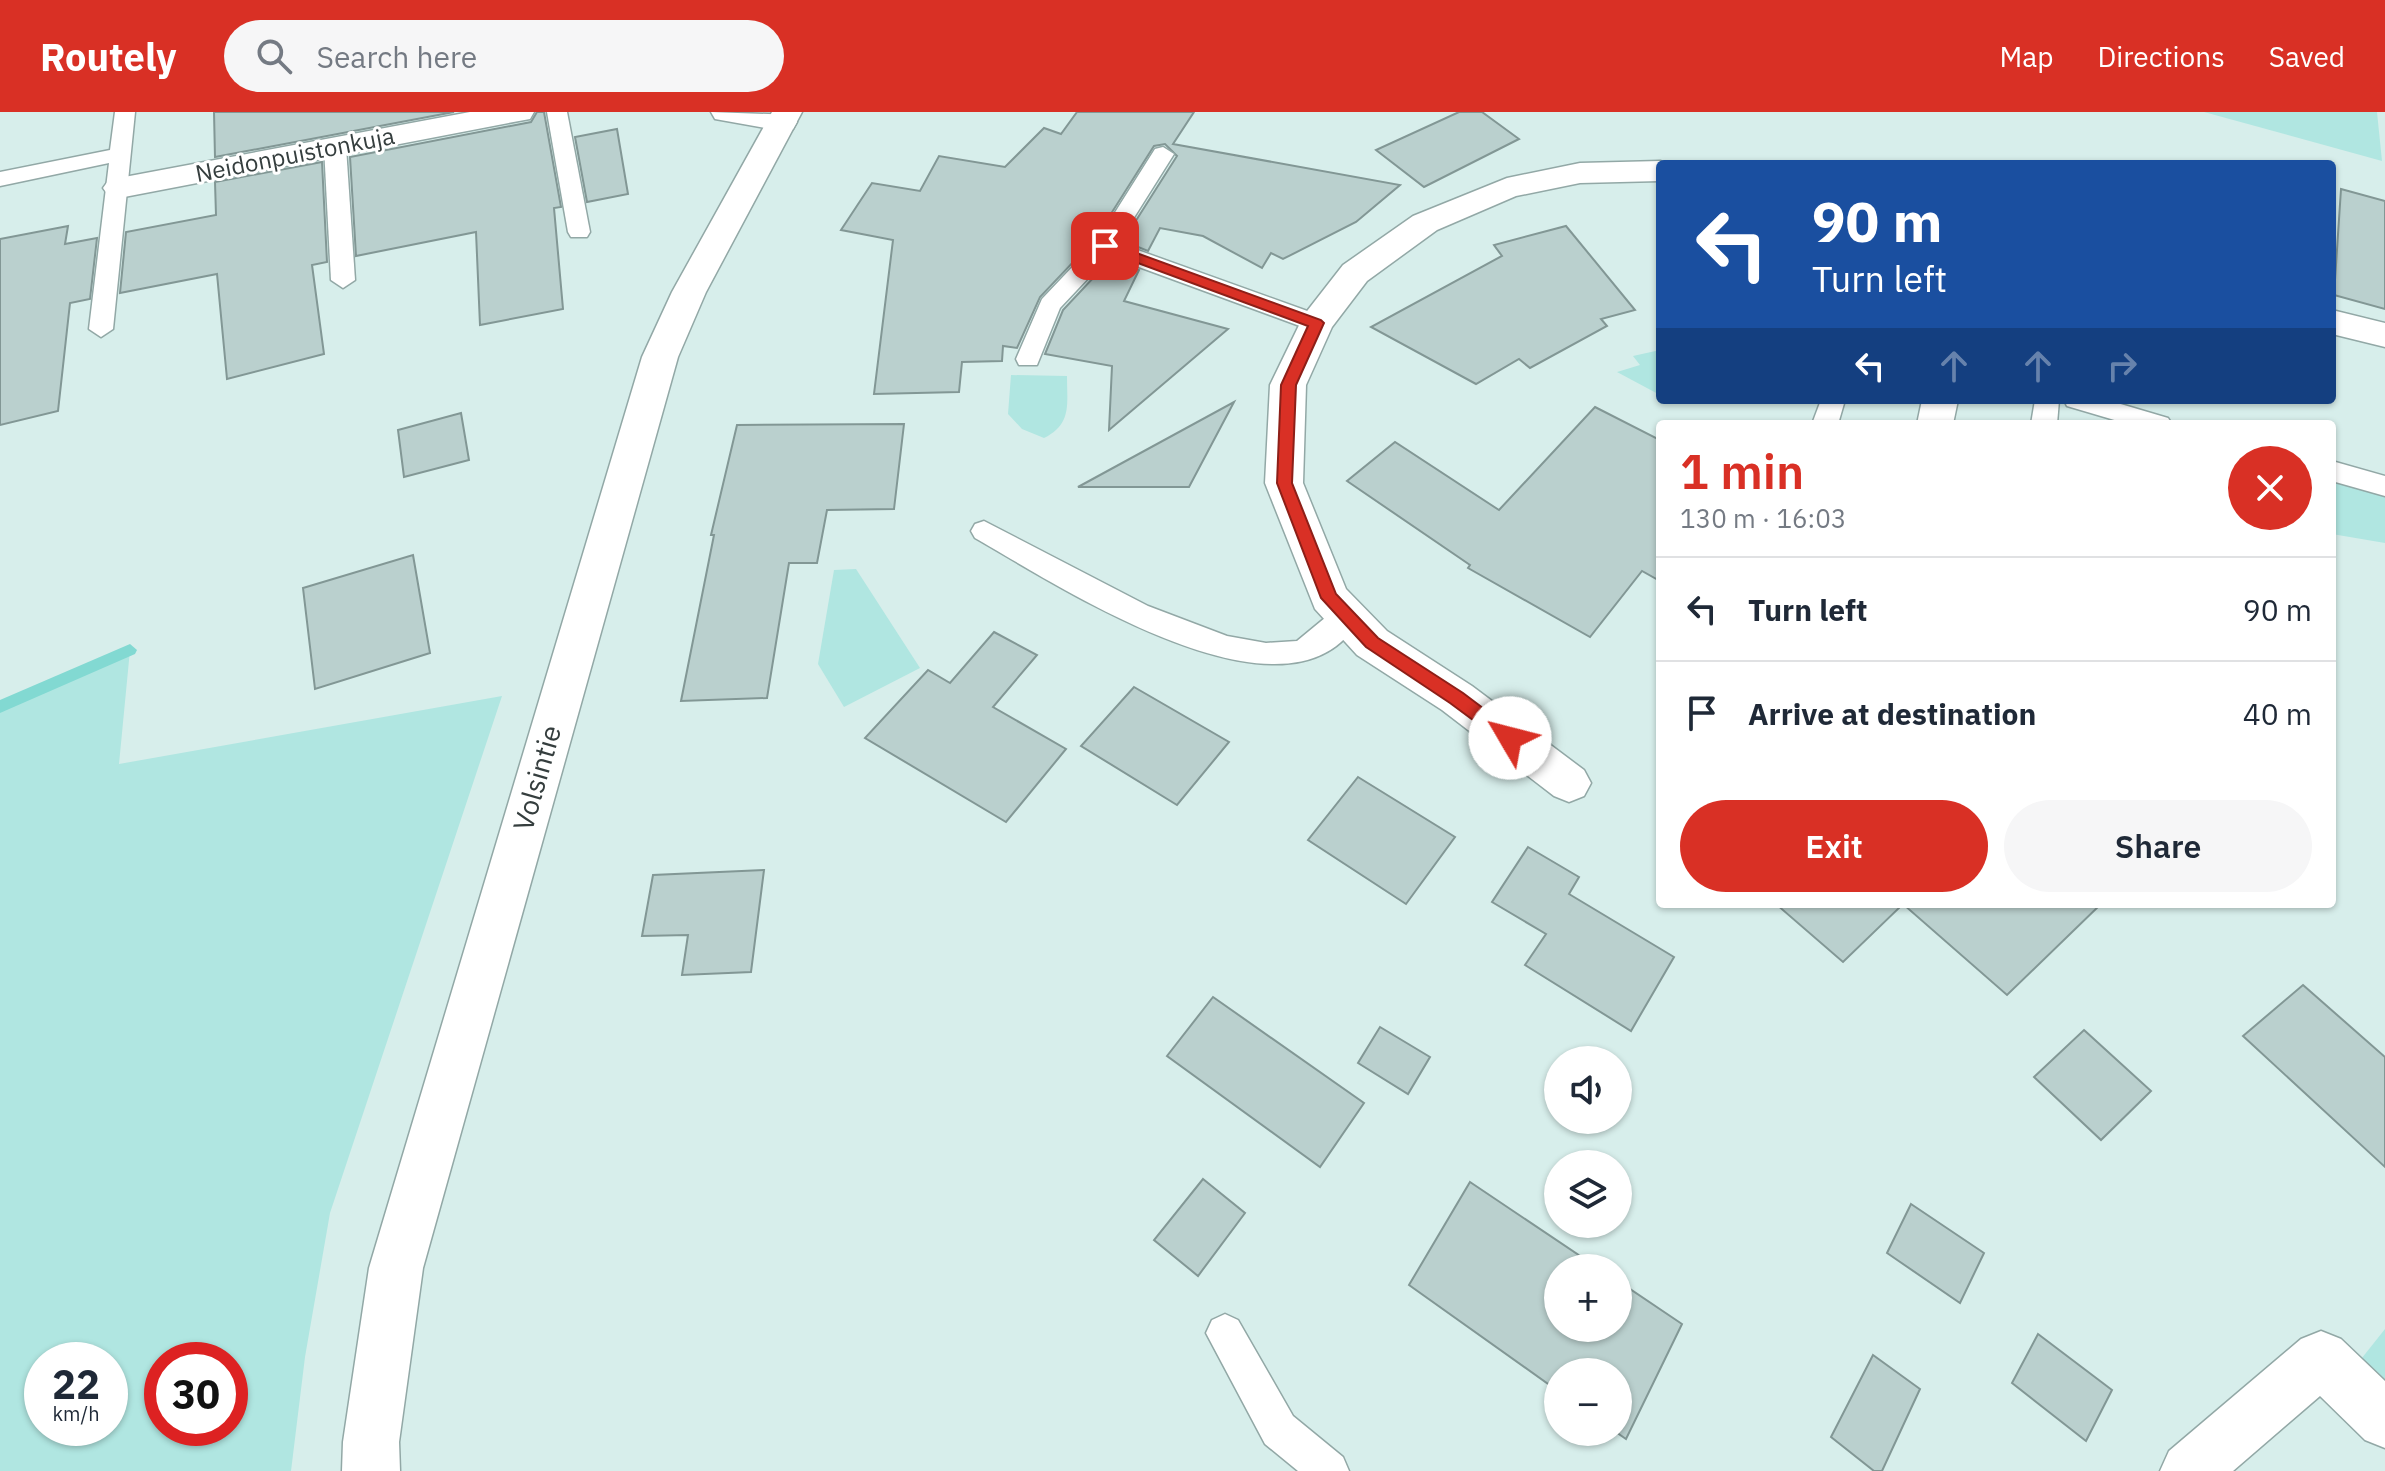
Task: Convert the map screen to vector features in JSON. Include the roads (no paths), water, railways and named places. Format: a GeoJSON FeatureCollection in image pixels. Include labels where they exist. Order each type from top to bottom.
{"type":"FeatureCollection","features":[{"type":"Feature","properties":{"kind":"street","name":"Neidonpuistonkuja"},"geometry":{"type":"LineString","coordinates":[[119,188],[335,147],[461,117],[519,112]]}},
{"type":"Feature","properties":{"kind":"street"},"geometry":{"type":"LineString","coordinates":[[726,112],[785,117]]}},
{"type":"Feature","properties":{"kind":"street","name":"Volsintie"},"geometry":{"type":"LineString","coordinates":[[371,1471],[371,1442],[396,1268],[660,357],[689,292],[785,117]]}},
{"type":"Feature","properties":{"kind":"street"},"geometry":{"type":"LineString","coordinates":[[1569,783],[1457,698],[1372,643],[1329,598],[1284,483],[1288,385],[1316,323],[1355,273],[1425,223],[1507,188],[1580,173],[1656,171]]}},
{"type":"Feature","properties":{"kind":"street"},"geometry":{"type":"LineString","coordinates":[[2336,323],[2385,335]]}},
{"type":"Feature","properties":{"kind":"street"},"geometry":{"type":"LineString","coordinates":[[2189,1471],[2321,1359],[2385,1420]]}},
{"type":"Feature","properties":{"kind":"lane"},"geometry":{"type":"LineString","coordinates":[[101,329],[125,112]]}},
{"type":"Feature","properties":{"kind":"lane"},"geometry":{"type":"LineString","coordinates":[[557,112],[579,232]]}},
{"type":"Feature","properties":{"kind":"lane"},"geometry":{"type":"LineString","coordinates":[[335,147],[343,280]]}},
{"type":"Feature","properties":{"kind":"lane"},"geometry":{"type":"LineString","coordinates":[[0,179],[121,154]]}},
{"type":"Feature","properties":{"kind":"lane"},"geometry":{"type":"LineString","coordinates":[[1028,359],[1050,305],[1105,246],[1163,154]]}},
{"type":"Feature","properties":{"kind":"lane"},"geometry":{"type":"LineString","coordinates":[[1105,246],[1316,323]]}},
{"type":"Feature","properties":{"kind":"lane"},"geometry":{"type":"LineString","coordinates":[[2090,404],[2145,420]]}},
{"type":"Feature","properties":{"kind":"lane"},"geometry":{"type":"LineString","coordinates":[[2336,472],[2385,486]]}},
{"type":"Feature","properties":{"kind":"lane"},"geometry":{"type":"LineString","coordinates":[[984,531],[1155,623],[1258,654],[1298,652],[1330,635],[1347,616]]}},
{"type":"Feature","properties":{"kind":"lane"},"geometry":{"type":"LineString","coordinates":[[1225,1333],[1279,1430],[1329,1471]]}},
{"type":"Feature","properties":{"kind":"waterway"},"geometry":{"type":"LineString","coordinates":[[0,707],[130,650]]}}]}
